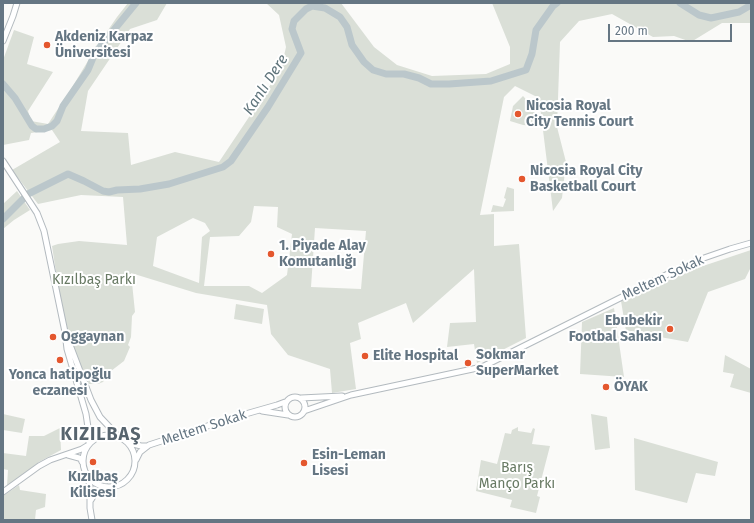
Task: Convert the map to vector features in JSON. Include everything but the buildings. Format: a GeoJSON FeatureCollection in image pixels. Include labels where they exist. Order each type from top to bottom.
{"type":"FeatureCollection","features":[{"type":"Feature","properties":{"kind":"main road"},"geometry":{"type":"LineString","coordinates":[[3,41],[17,3]]}},
{"type":"Feature","properties":{"kind":"main road"},"geometry":{"type":"LineString","coordinates":[[3,161],[37,212],[47,243],[67,349],[86,414],[89,434],[88,444],[83,454],[82,462],[90,487],[90,508],[92,520]]}},
{"type":"Feature","properties":{"kind":"main road","name":"Meltem Sokak"},"geometry":{"type":"LineString","coordinates":[[304,411],[351,395],[482,367],[668,274],[701,259],[751,243]]}},
{"type":"Feature","properties":{"kind":"main road"},"geometry":{"type":"LineString","coordinates":[[65,332],[91,400],[100,417],[117,435]]}},
{"type":"Feature","properties":{"kind":"main road","name":"Meltem Sokak"},"geometry":{"type":"LineString","coordinates":[[301,398],[351,395]]}},
{"type":"Feature","properties":{"kind":"main road"},"geometry":{"type":"LineString","coordinates":[[296,396],[301,398],[305,404],[304,411],[298,417],[292,417],[285,411],[285,402],[291,397],[296,396]]}},
{"type":"Feature","properties":{"kind":"main road","name":"Meltem Sokak"},"geometry":{"type":"LineString","coordinates":[[128,443],[141,446],[149,445],[285,402]]}},
{"type":"Feature","properties":{"kind":"main road","name":"Meltem Sokak"},"geometry":{"type":"LineString","coordinates":[[259,410],[288,415]]}},
{"type":"Feature","properties":{"kind":"main road"},"geometry":{"type":"LineString","coordinates":[[3,492],[39,466],[50,460],[82,449],[95,438],[102,435],[117,435],[123,438],[132,448],[136,460],[135,467],[127,480],[114,487],[107,487],[100,486],[88,478]]}},
{"type":"Feature","properties":{"kind":"main road","name":"Meltem Sokak"},"geometry":{"type":"LineString","coordinates":[[136,460],[140,452],[149,445]]}},
{"type":"Feature","properties":{"kind":"main road"},"geometry":{"type":"LineString","coordinates":[[67,455],[79,458],[82,462]]}},
{"type":"Feature","properties":{"kind":"main road"},"geometry":{"type":"LineString","coordinates":[[90,503],[98,491],[107,487]]}},
{"type":"Feature","properties":{"kind":"green space","name":"Kızılbaş Parkı"},"geometry":{"type":"Polygon","coordinates":[[[128,3],[167,3],[157,20],[130,29],[88,91],[81,131],[128,133],[131,165],[175,152],[219,162],[281,69],[286,47],[279,15],[266,3],[341,3],[374,47],[397,65],[432,76],[486,74],[510,64],[510,47],[492,3],[751,3],[751,23],[722,23],[691,42],[674,36],[653,37],[612,14],[579,21],[560,42],[557,127],[566,162],[562,198],[553,211],[539,98],[515,86],[504,97],[480,215],[494,214],[494,246],[519,244],[526,338],[477,363],[474,344],[447,347],[450,323],[476,322],[474,269],[413,323],[406,303],[358,323],[361,339],[350,343],[356,389],[332,393],[330,369],[288,355],[271,334],[267,305],[196,293],[131,273],[135,312],[132,316],[131,337],[128,345],[130,347],[124,361],[111,371],[103,382],[98,384],[87,384],[80,373],[68,333],[59,292],[52,246],[79,241],[127,245],[123,197],[81,195],[38,204],[12,170],[60,142],[52,130],[31,133],[29,140],[3,145],[3,60],[14,30],[34,37],[27,64],[53,72],[28,111],[31,121],[48,124],[117,17],[128,3]],[[254,206],[251,222],[239,236],[210,237],[204,286],[249,286],[262,293],[287,275],[292,234],[277,227],[278,207],[254,206]],[[193,218],[157,237],[153,266],[199,283],[202,237],[210,231],[205,223],[193,218]],[[315,228],[311,287],[361,289],[366,231],[315,228]]]}},
{"type":"Feature","properties":{"kind":"green space"},"geometry":{"type":"Polygon","coordinates":[[[523,96],[535,109],[537,126],[523,125],[510,121],[513,106],[523,96]]]}},
{"type":"Feature","properties":{"kind":"green space"},"geometry":{"type":"Polygon","coordinates":[[[507,187],[514,189],[514,211],[491,212],[493,205],[503,207],[506,199],[504,198],[507,187]]]}},
{"type":"Feature","properties":{"kind":"green space"},"geometry":{"type":"Polygon","coordinates":[[[17,191],[30,210],[3,229],[3,204],[17,191]]]}},
{"type":"Feature","properties":{"kind":"green space"},"geometry":{"type":"Polygon","coordinates":[[[751,250],[751,267],[745,279],[708,292],[688,342],[626,331],[621,301],[697,268],[751,250]]]}},
{"type":"Feature","properties":{"kind":"green space"},"geometry":{"type":"Polygon","coordinates":[[[236,304],[264,309],[262,324],[234,319],[236,304]]]}},
{"type":"Feature","properties":{"kind":"green space"},"geometry":{"type":"Polygon","coordinates":[[[614,308],[624,377],[580,374],[582,322],[614,308]]]}},
{"type":"Feature","properties":{"kind":"green space"},"geometry":{"type":"Polygon","coordinates":[[[725,355],[751,369],[751,393],[730,387],[734,374],[723,372],[725,355]]]}},
{"type":"Feature","properties":{"kind":"green space"},"geometry":{"type":"Polygon","coordinates":[[[3,414],[25,419],[22,433],[3,430],[3,414]]]}},
{"type":"Feature","properties":{"kind":"green space"},"geometry":{"type":"Polygon","coordinates":[[[591,414],[607,417],[610,448],[595,450],[591,414]]]}},
{"type":"Feature","properties":{"kind":"green space","name":"Barış Manço Parkı"},"geometry":{"type":"Polygon","coordinates":[[[518,427],[518,431],[531,433],[533,428],[535,429],[532,444],[550,446],[537,496],[540,497],[536,513],[510,507],[512,500],[476,491],[481,460],[497,464],[505,433],[511,434],[512,430],[518,427]]]}},
{"type":"Feature","properties":{"kind":"green space"},"geometry":{"type":"Polygon","coordinates":[[[60,428],[61,450],[39,462],[7,486],[8,470],[3,469],[3,453],[26,456],[29,436],[44,436],[60,428]]]}},
{"type":"Feature","properties":{"kind":"green space"},"geometry":{"type":"Polygon","coordinates":[[[634,438],[718,462],[715,476],[696,473],[687,503],[635,490],[634,438]]]}},
{"type":"Feature","properties":{"kind":"green space"},"geometry":{"type":"Polygon","coordinates":[[[19,485],[20,490],[46,494],[45,507],[36,510],[35,520],[3,520],[3,496],[19,485]]]}},
{"type":"Feature","properties":{"kind":"waterway"},"geometry":{"type":"LineString","coordinates":[[3,84],[15,98],[32,126],[36,129],[44,129],[52,126],[57,121],[63,106],[88,70],[95,53],[136,3]]}},
{"type":"Feature","properties":{"kind":"waterway","name":"Kanlı Dere"},"geometry":{"type":"LineString","coordinates":[[3,219],[28,194],[68,174],[103,191],[109,192],[169,184],[223,167],[231,161],[268,107],[301,53],[292,29],[294,21],[306,9],[312,6],[325,8],[340,17],[347,27],[352,45],[364,62],[373,70],[386,74],[404,74],[419,78],[431,84],[449,84],[491,81],[526,70],[532,54],[536,30],[553,6],[557,3]]}},
{"type":"Feature","properties":{"kind":"waterway","name":"Kanlı Dere"},"geometry":{"type":"LineString","coordinates":[[680,3],[699,15],[711,18],[739,12],[751,5]]}},
{"type":"Feature","properties":{"kind":"place","name":"Akdeniz Karpaz Üniversitesi"},"geometry":{"type":"Point","coordinates":[47,45]}},
{"type":"Feature","properties":{"kind":"place","name":"Nicosia Royal City Tennis Court"},"geometry":{"type":"Point","coordinates":[518,114]}},
{"type":"Feature","properties":{"kind":"place","name":"Nicosia Royal City Basketball Court"},"geometry":{"type":"Point","coordinates":[522,179]}},
{"type":"Feature","properties":{"kind":"place","name":"1. Piyade Alay Komutanlığı"},"geometry":{"type":"Point","coordinates":[271,254]}},
{"type":"Feature","properties":{"kind":"place","name":"Ebubekir Footbal Sahası"},"geometry":{"type":"Point","coordinates":[670,329]}},
{"type":"Feature","properties":{"kind":"place","name":"Oggaynan"},"geometry":{"type":"Point","coordinates":[53,337]}},
{"type":"Feature","properties":{"kind":"place","name":"Elite Hospital"},"geometry":{"type":"Point","coordinates":[365,356]}},
{"type":"Feature","properties":{"kind":"place","name":"Yonca hatipoğlu eczanesi"},"geometry":{"type":"Point","coordinates":[60,360]}},
{"type":"Feature","properties":{"kind":"place","name":"Sokmar SuperMarket"},"geometry":{"type":"Point","coordinates":[468,363]}},
{"type":"Feature","properties":{"kind":"place","name":"ÖYAK"},"geometry":{"type":"Point","coordinates":[606,387]}},
{"type":"Feature","properties":{"kind":"place","name":"Kızılbaş Kilisesi"},"geometry":{"type":"Point","coordinates":[93,462]}},
{"type":"Feature","properties":{"kind":"place","name":"Esin-Leman Lisesi"},"geometry":{"type":"Point","coordinates":[304,463]}},
{"type":"Feature","properties":{"kind":"district","name":"KIZILBAŞ"},"geometry":{"type":"Point","coordinates":[101,435]}}]}
